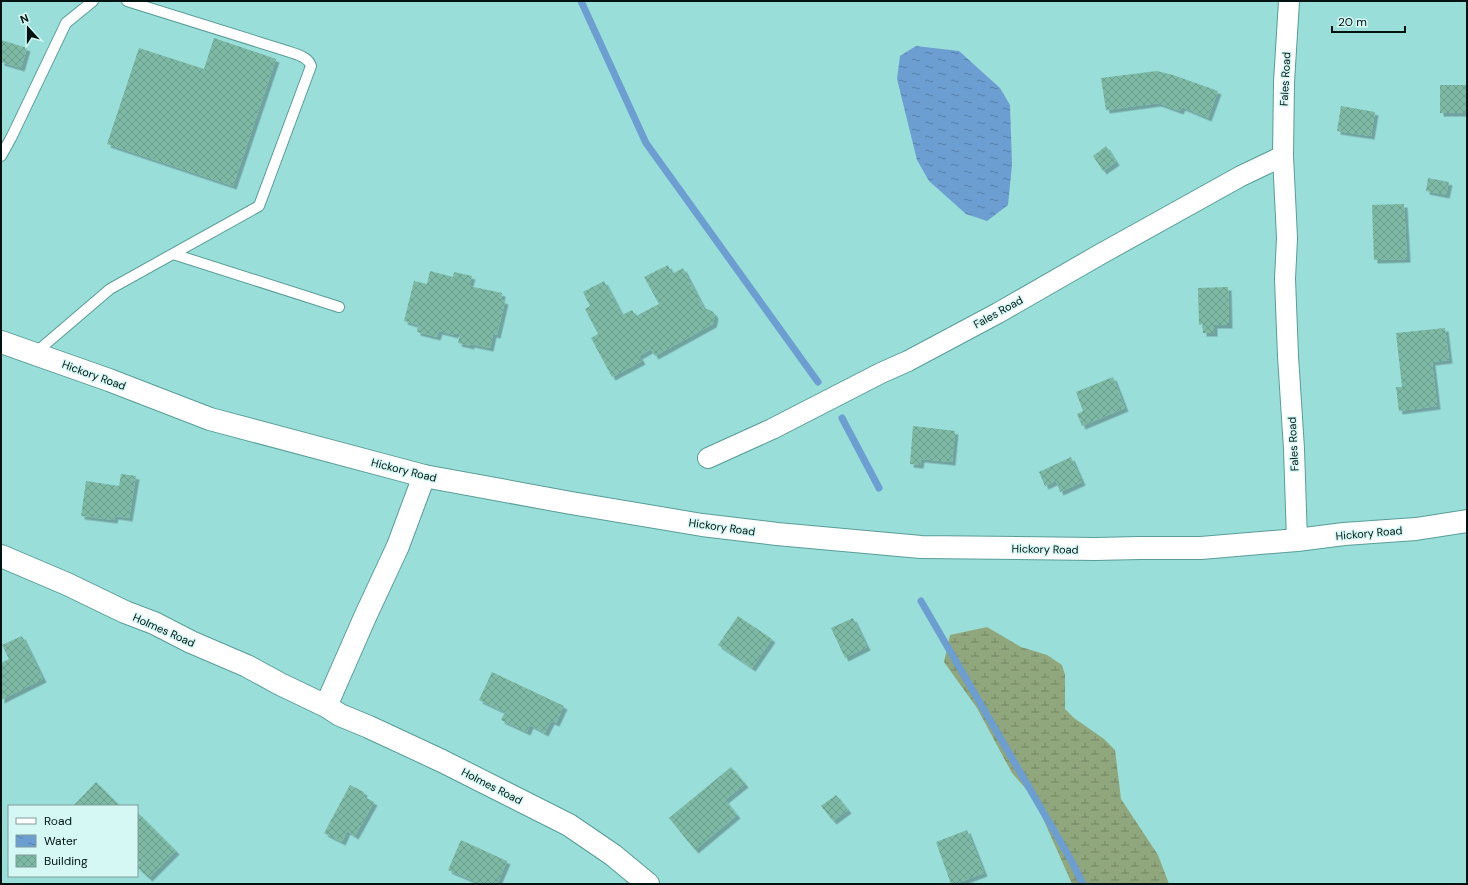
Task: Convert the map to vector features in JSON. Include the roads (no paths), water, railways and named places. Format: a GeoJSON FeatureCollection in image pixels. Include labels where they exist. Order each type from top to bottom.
{"type":"FeatureCollection","features":[{"type":"Feature","properties":{"kind":"main road","name":"Hickory Road"},"geometry":{"type":"LineString","coordinates":[[1,342],[109,380],[210,419],[424,476],[571,504],[702,525],[777,534],[921,546],[1095,550],[1200,548],[1297,540],[1344,534],[1416,529],[1467,522]]}},
{"type":"Feature","properties":{"kind":"main road"},"geometry":{"type":"LineString","coordinates":[[326,706],[398,546],[424,476]]}},
{"type":"Feature","properties":{"kind":"main road","name":"Holmes Road"},"geometry":{"type":"LineString","coordinates":[[1,556],[66,584],[125,612],[154,623],[191,642],[247,666],[326,706],[340,715],[442,761],[569,825],[613,855],[648,884]]}},
{"type":"Feature","properties":{"kind":"street","name":"Fales Road"},"geometry":{"type":"LineString","coordinates":[[1289,1],[1284,82],[1283,156],[1287,238],[1285,279],[1297,540]]}},
{"type":"Feature","properties":{"kind":"street","name":"Fales Road"},"geometry":{"type":"LineString","coordinates":[[708,458],[772,429],[908,361],[998,313],[1228,184],[1283,156]]}},
{"type":"Feature","properties":{"kind":"lane"},"geometry":{"type":"LineString","coordinates":[[1,156],[66,23],[93,1]]}},
{"type":"Feature","properties":{"kind":"lane"},"geometry":{"type":"LineString","coordinates":[[34,354],[110,289],[258,206],[311,66],[310,62],[306,58],[290,52],[127,1]]}},
{"type":"Feature","properties":{"kind":"lane"},"geometry":{"type":"LineString","coordinates":[[173,254],[339,307]]}},
{"type":"Feature","properties":{"kind":"water"},"geometry":{"type":"Polygon","coordinates":[[[916,46],[959,51],[1000,88],[1010,105],[1012,165],[1008,205],[987,221],[966,214],[929,181],[917,160],[897,79],[900,56],[916,46]]]}},
{"type":"Feature","properties":{"kind":"waterway"},"geometry":{"type":"LineString","coordinates":[[581,1],[646,143],[818,382]]}},
{"type":"Feature","properties":{"kind":"waterway"},"geometry":{"type":"LineString","coordinates":[[842,418],[879,488]]}},
{"type":"Feature","properties":{"kind":"waterway"},"geometry":{"type":"LineString","coordinates":[[921,601],[1071,860],[1083,884]]}}]}
